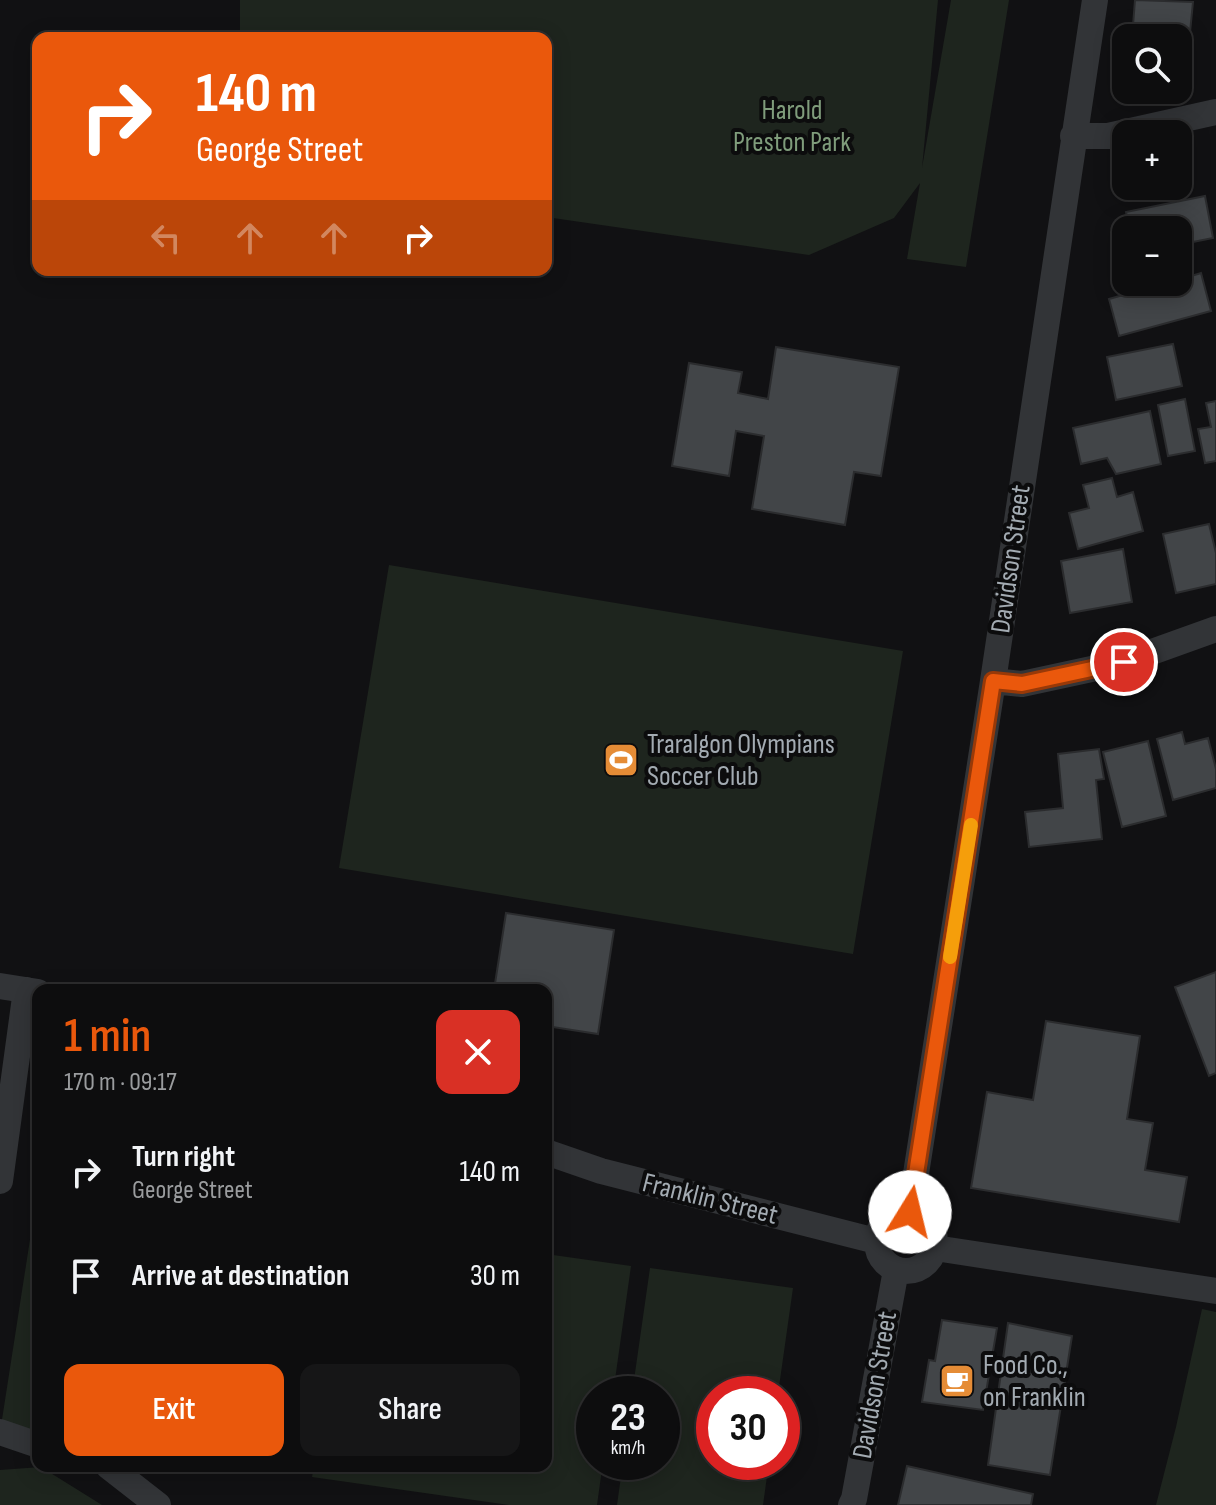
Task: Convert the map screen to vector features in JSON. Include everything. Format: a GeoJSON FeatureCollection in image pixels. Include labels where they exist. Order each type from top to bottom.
{"type":"FeatureCollection","features":[{"type":"Feature","properties":{"kind":"street","name":"Davidson Street"},"geometry":{"type":"LineString","coordinates":[[910,1212],[1095,0]]}},
{"type":"Feature","properties":{"kind":"street"},"geometry":{"type":"LineString","coordinates":[[1073,136],[1108,136],[1216,112]]}},
{"type":"Feature","properties":{"kind":"street"},"geometry":{"type":"LineString","coordinates":[[993,681],[1022,684],[1124,662],[1216,629]]}},
{"type":"Feature","properties":{"kind":"street"},"geometry":{"type":"LineString","coordinates":[[0,986],[32,991],[0,1181]]}},
{"type":"Feature","properties":{"kind":"street","name":"Franklin Street"},"geometry":{"type":"LineString","coordinates":[[552,1154],[601,1171],[876,1241]]}},
{"type":"Feature","properties":{"kind":"street"},"geometry":{"type":"LineString","coordinates":[[910,1212],[930,1224],[935,1235],[935,1248],[921,1268],[896,1270],[886,1264],[879,1254],[876,1241],[886,1219],[897,1213],[910,1212]]}},
{"type":"Feature","properties":{"kind":"street"},"geometry":{"type":"LineString","coordinates":[[935,1248],[1216,1291]]}},
{"type":"Feature","properties":{"kind":"street","name":"Davidson Street"},"geometry":{"type":"LineString","coordinates":[[853,1502],[896,1270]]}},
{"type":"Feature","properties":{"kind":"street"},"geometry":{"type":"LineString","coordinates":[[0,1432],[32,1443]]}},
{"type":"Feature","properties":{"kind":"street"},"geometry":{"type":"LineString","coordinates":[[116,1472],[158,1505]]}},
{"type":"Feature","properties":{"kind":"green space","name":"Harold Preston Park"},"geometry":{"type":"Polygon","coordinates":[[[240,0],[938,0],[922,168],[951,0],[1009,0],[966,267],[907,259],[920,183],[894,218],[809,255],[552,218],[552,32],[240,32],[240,0]]]}},
{"type":"Feature","properties":{"kind":"green space","name":"Traralgon Olympians Soccer Club"},"geometry":{"type":"Polygon","coordinates":[[[389,565],[903,651],[853,954],[339,868],[389,565]]]}},
{"type":"Feature","properties":{"kind":"green space"},"geometry":{"type":"Polygon","coordinates":[[[32,1227],[32,1430],[1,1426],[32,1227]]]}},
{"type":"Feature","properties":{"kind":"green space"},"geometry":{"type":"Polygon","coordinates":[[[552,1255],[631,1266],[616,1376],[576,1376],[576,1480],[600,1480],[597,1505],[509,1505],[312,1477],[313,1472],[552,1472],[552,1255]]]}},
{"type":"Feature","properties":{"kind":"green space"},"geometry":{"type":"Polygon","coordinates":[[[650,1268],[793,1288],[781,1376],[696,1376],[696,1480],[766,1480],[763,1505],[617,1505],[620,1480],[680,1480],[680,1376],[635,1376],[650,1268]]]}},
{"type":"Feature","properties":{"kind":"green space"},"geometry":{"type":"Polygon","coordinates":[[[1202,1309],[1216,1312],[1216,1505],[1156,1505],[1176,1427],[1202,1309]]]}},
{"type":"Feature","properties":{"kind":"green space"},"geometry":{"type":"Polygon","coordinates":[[[32,1468],[32,1472],[49,1472],[102,1505],[0,1505],[0,1470],[32,1468]]]}},
{"type":"Feature","properties":{"kind":"building"},"geometry":{"type":"Polygon","coordinates":[[[1135,0],[1193,2],[1191,24],[1133,24],[1135,0]]]}},
{"type":"Feature","properties":{"kind":"building"},"geometry":{"type":"Polygon","coordinates":[[[1205,196],[1213,238],[1192,242],[1192,216],[1127,216],[1126,212],[1205,196]]]}},
{"type":"Feature","properties":{"kind":"building"},"geometry":{"type":"Polygon","coordinates":[[[1201,273],[1211,311],[1119,336],[1109,299],[1120,296],[1192,296],[1192,276],[1201,273]]]}},
{"type":"Feature","properties":{"kind":"building"},"geometry":{"type":"Polygon","coordinates":[[[1173,344],[1182,386],[1116,400],[1107,357],[1173,344]]]}},
{"type":"Feature","properties":{"kind":"building"},"geometry":{"type":"Polygon","coordinates":[[[776,347],[899,367],[881,476],[854,472],[845,525],[752,509],[764,436],[736,431],[729,476],[672,466],[689,363],[742,372],[738,393],[768,399],[776,347]]]}},
{"type":"Feature","properties":{"kind":"building"},"geometry":{"type":"Polygon","coordinates":[[[1185,399],[1195,451],[1168,456],[1158,405],[1185,399]]]}},
{"type":"Feature","properties":{"kind":"building"},"geometry":{"type":"Polygon","coordinates":[[[1216,401],[1216,461],[1205,463],[1198,429],[1211,427],[1206,403],[1216,401]]]}},
{"type":"Feature","properties":{"kind":"building"},"geometry":{"type":"Polygon","coordinates":[[[1150,411],[1161,464],[1116,474],[1107,458],[1081,464],[1073,428],[1150,411]]]}},
{"type":"Feature","properties":{"kind":"building"},"geometry":{"type":"Polygon","coordinates":[[[1112,478],[1117,497],[1133,492],[1143,531],[1078,549],[1069,513],[1089,508],[1083,485],[1112,478]]]}},
{"type":"Feature","properties":{"kind":"building"},"geometry":{"type":"Polygon","coordinates":[[[1209,524],[1216,553],[1216,584],[1176,593],[1163,534],[1209,524]]]}},
{"type":"Feature","properties":{"kind":"building"},"geometry":{"type":"Polygon","coordinates":[[[1123,549],[1132,602],[1070,613],[1061,561],[1123,549]]]}},
{"type":"Feature","properties":{"kind":"building"},"geometry":{"type":"Polygon","coordinates":[[[1182,732],[1185,744],[1208,738],[1216,769],[1216,788],[1173,800],[1157,739],[1182,732]]]}},
{"type":"Feature","properties":{"kind":"building"},"geometry":{"type":"Polygon","coordinates":[[[1148,741],[1166,816],[1122,827],[1103,752],[1148,741]]]}},
{"type":"Feature","properties":{"kind":"building"},"geometry":{"type":"Polygon","coordinates":[[[1099,749],[1104,779],[1096,780],[1102,839],[1029,847],[1025,812],[1063,808],[1058,754],[1099,749]]]}},
{"type":"Feature","properties":{"kind":"building"},"geometry":{"type":"Polygon","coordinates":[[[506,913],[614,930],[598,1034],[552,1027],[552,984],[495,984],[506,913]]]}},
{"type":"Feature","properties":{"kind":"building"},"geometry":{"type":"Polygon","coordinates":[[[1216,972],[1216,1073],[1209,1076],[1175,987],[1216,972]]]}},
{"type":"Feature","properties":{"kind":"building"},"geometry":{"type":"Polygon","coordinates":[[[1046,1021],[1140,1036],[1127,1119],[1153,1123],[1145,1170],[1187,1177],[1179,1222],[971,1188],[987,1092],[1033,1100],[1046,1021]]]}},
{"type":"Feature","properties":{"kind":"building","name":"Food Co., on Franklin"},"geometry":{"type":"Polygon","coordinates":[[[942,1320],[997,1328],[983,1410],[922,1402],[929,1360],[935,1361],[942,1320]]]}},
{"type":"Feature","properties":{"kind":"building"},"geometry":{"type":"Polygon","coordinates":[[[1008,1323],[1072,1336],[1050,1475],[988,1465],[1008,1323]]]}},
{"type":"Feature","properties":{"kind":"building"},"geometry":{"type":"Polygon","coordinates":[[[907,1466],[1033,1494],[1031,1505],[898,1505],[907,1466]]]}},
{"type":"Feature","properties":{"kind":"slow traffic"},"geometry":{"type":"LineString","coordinates":[[950,957],[971,825]]}},
{"type":"Feature","properties":{"kind":"place","name":"Traralgon Olympians Soccer Club"},"geometry":{"type":"Point","coordinates":[621,760]}},
{"type":"Feature","properties":{"kind":"place","name":"Food Co., on Franklin"},"geometry":{"type":"Point","coordinates":[957,1381]}},
{"type":"Feature","properties":{"kind":"route"},"geometry":{"type":"LineString","coordinates":[[910,1212],[993,681],[1022,684],[1124,662]]}}]}
